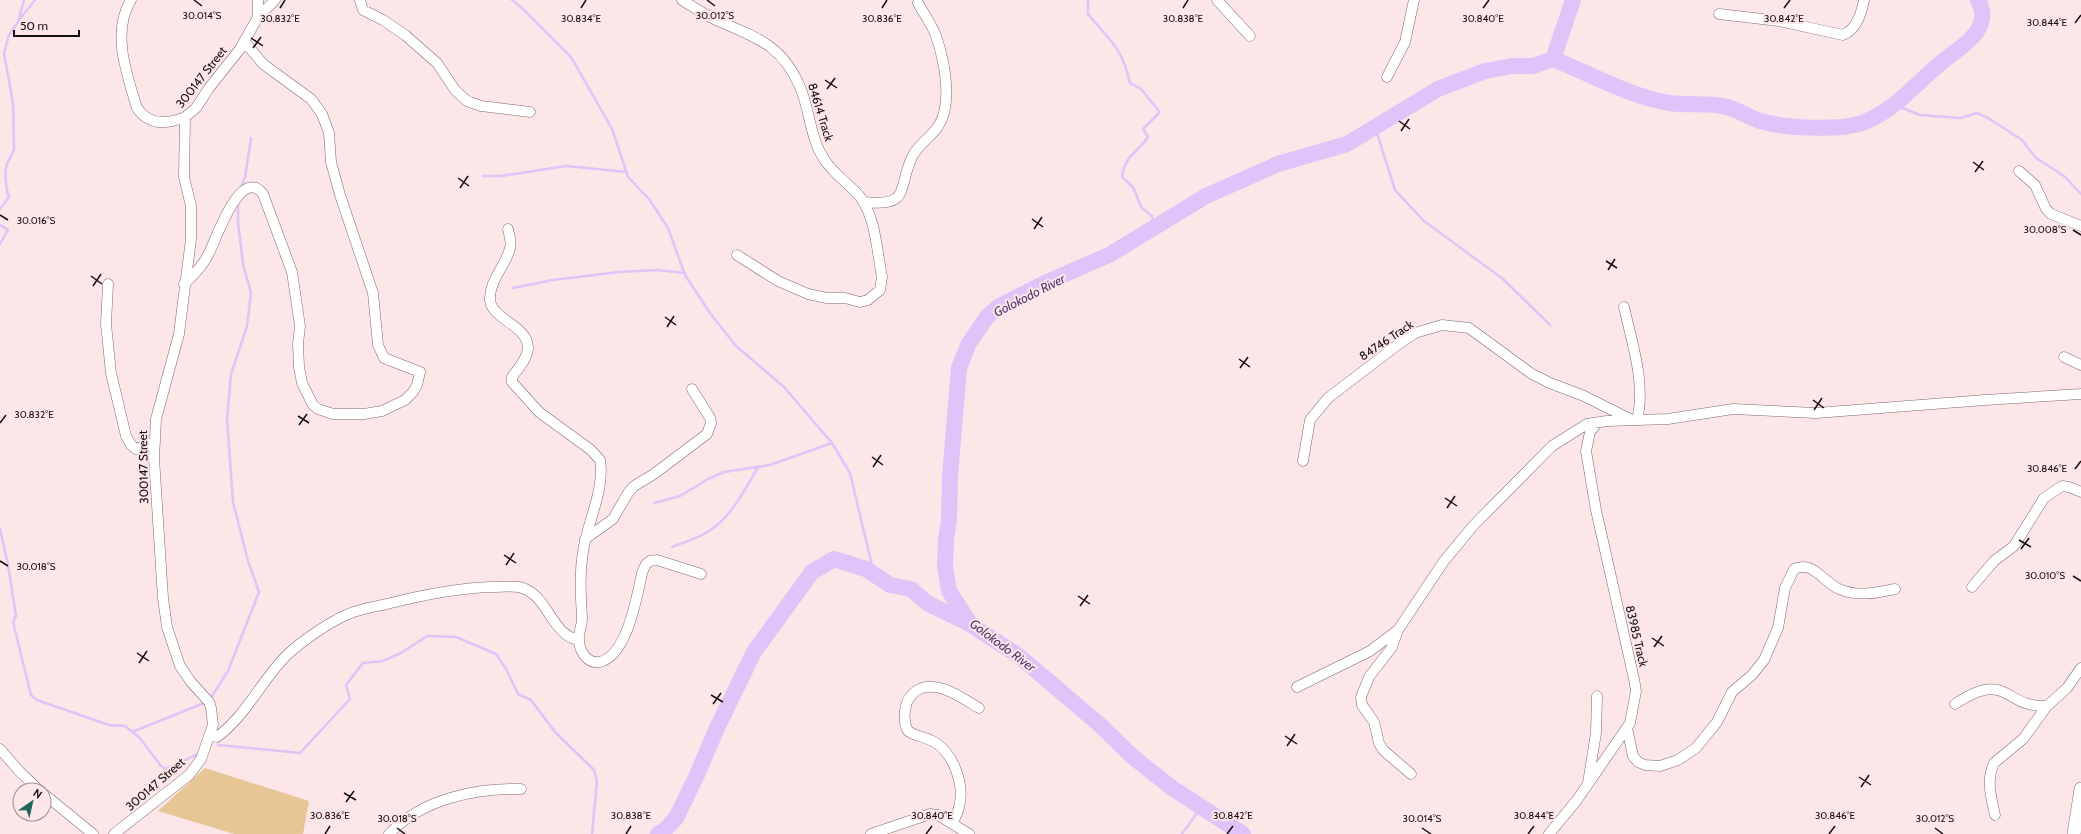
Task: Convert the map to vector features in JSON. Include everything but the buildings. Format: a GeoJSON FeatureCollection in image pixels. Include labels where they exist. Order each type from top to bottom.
{"type":"FeatureCollection","features":[{"type":"Feature","properties":{"kind":"street"},"geometry":{"type":"LineString","coordinates":[[131,0],[126,7],[122,26],[122,50],[137,108],[142,115],[154,122],[172,122],[185,117]]}},
{"type":"Feature","properties":{"kind":"street"},"geometry":{"type":"LineString","coordinates":[[258,0],[258,17]]}},
{"type":"Feature","properties":{"kind":"street"},"geometry":{"type":"LineString","coordinates":[[258,17],[275,0]]}},
{"type":"Feature","properties":{"kind":"street"},"geometry":{"type":"LineString","coordinates":[[360,0],[363,10],[392,26],[437,63],[455,90],[467,102],[481,106],[530,112]]}},
{"type":"Feature","properties":{"kind":"street","name":"84614 Track"},"geometry":{"type":"LineString","coordinates":[[682,0],[715,19],[758,37],[781,56],[801,89],[810,116],[816,144],[824,160],[852,187],[863,202],[872,226],[882,277],[880,290],[868,300],[860,302],[846,298],[827,298],[808,294],[778,281],[737,255]]}},
{"type":"Feature","properties":{"kind":"street"},"geometry":{"type":"LineString","coordinates":[[1217,0],[1250,36]]}},
{"type":"Feature","properties":{"kind":"street"},"geometry":{"type":"LineString","coordinates":[[1387,77],[1405,42],[1414,0]]}},
{"type":"Feature","properties":{"kind":"street"},"geometry":{"type":"LineString","coordinates":[[1719,14],[1779,21],[1842,35],[1852,29],[1857,22],[1864,0]]}},
{"type":"Feature","properties":{"kind":"street"},"geometry":{"type":"LineString","coordinates":[[863,202],[881,204],[898,198],[902,193],[908,167],[915,150],[936,130],[944,116],[946,80],[942,58],[935,35],[918,3]]}},
{"type":"Feature","properties":{"kind":"street","name":"300147 Street"},"geometry":{"type":"LineString","coordinates":[[114,834],[189,775],[201,759],[213,725],[212,708],[180,666],[167,627],[162,598],[156,509],[154,442],[156,419],[179,334],[184,284],[191,239],[191,206],[184,177],[185,117],[196,108],[244,41],[258,17]]}},
{"type":"Feature","properties":{"kind":"street"},"geometry":{"type":"LineString","coordinates":[[184,284],[201,268],[234,199],[244,190],[253,188],[259,190],[263,194],[292,272],[300,326],[298,344],[299,367],[302,383],[313,405],[318,409],[334,414],[364,414],[382,411],[405,400],[417,385],[420,372],[384,358],[380,353],[373,292],[340,195],[331,162],[328,133],[322,114],[311,99],[263,64],[244,41]]}},
{"type":"Feature","properties":{"kind":"street"},"geometry":{"type":"LineString","coordinates":[[2019,172],[2035,185],[2046,209],[2052,214],[2081,226]]}},
{"type":"Feature","properties":{"kind":"street"},"geometry":{"type":"LineString","coordinates":[[508,230],[510,247],[492,285],[492,304],[497,312],[520,332],[527,342],[527,352],[512,377],[513,383],[539,412],[591,450],[600,460],[600,483],[586,539],[580,583],[582,619],[578,640],[584,655],[591,662],[601,661],[614,651],[624,638],[642,573],[646,564],[650,561],[657,560],[701,574]]}},
{"type":"Feature","properties":{"kind":"street"},"geometry":{"type":"LineString","coordinates":[[108,284],[106,324],[111,373],[126,436],[128,442],[136,449],[154,442]]}},
{"type":"Feature","properties":{"kind":"street"},"geometry":{"type":"LineString","coordinates":[[1624,307],[1633,346],[1641,395],[1641,403],[1634,420]]}},
{"type":"Feature","properties":{"kind":"street","name":"84746 Track"},"geometry":{"type":"LineString","coordinates":[[1303,461],[1310,420],[1328,398],[1400,343],[1415,334],[1442,325],[1469,328],[1532,374],[1550,383],[1584,396],[1634,420]]}},
{"type":"Feature","properties":{"kind":"street"},"geometry":{"type":"LineString","coordinates":[[2064,357],[2081,365]]}},
{"type":"Feature","properties":{"kind":"street"},"geometry":{"type":"LineString","coordinates":[[586,539],[613,519],[628,493],[634,486],[654,474],[707,434],[711,423],[710,418],[692,389]]}},
{"type":"Feature","properties":{"kind":"street"},"geometry":{"type":"LineString","coordinates":[[1297,687],[1370,651],[1398,630],[1444,561],[1473,526],[1552,446],[1587,424],[1668,419],[1733,409],[1816,414],[1985,400],[2081,394]]}},
{"type":"Feature","properties":{"kind":"street","name":"83985 Track"},"geometry":{"type":"LineString","coordinates":[[1549,834],[1588,785],[1627,728],[1632,717],[1636,691],[1596,510],[1586,451],[1590,432],[1597,423]]}},
{"type":"Feature","properties":{"kind":"street"},"geometry":{"type":"LineString","coordinates":[[1972,587],[1994,561],[2014,546],[2044,498],[2062,486],[2081,492]]}},
{"type":"Feature","properties":{"kind":"street"},"geometry":{"type":"LineString","coordinates":[[1627,728],[1633,756],[1638,762],[1645,765],[1660,766],[1678,760],[1696,748],[1718,722],[1732,692],[1752,675],[1764,660],[1778,628],[1785,588],[1794,569],[1800,566],[1807,566],[1830,584],[1848,592],[1863,594],[1895,589]]}},
{"type":"Feature","properties":{"kind":"street"},"geometry":{"type":"LineString","coordinates":[[211,733],[217,737],[225,732],[242,713],[273,670],[289,653],[345,615],[424,594],[467,588],[517,587],[525,589],[535,595],[564,634],[578,640]]}},
{"type":"Feature","properties":{"kind":"street"},"geometry":{"type":"LineString","coordinates":[[1398,630],[1392,647],[1369,677],[1361,697],[1362,706],[1374,722],[1379,744],[1383,750],[1411,774]]}},
{"type":"Feature","properties":{"kind":"street"},"geometry":{"type":"LineString","coordinates":[[1995,815],[1990,786],[1991,769],[1994,763],[2022,738],[2048,706],[2067,688],[2081,668]]}},
{"type":"Feature","properties":{"kind":"street"},"geometry":{"type":"LineString","coordinates":[[952,824],[959,807],[961,792],[956,772],[949,757],[941,747],[930,740],[908,731],[904,717],[905,708],[910,696],[928,686],[945,690],[979,708]]}},
{"type":"Feature","properties":{"kind":"street"},"geometry":{"type":"LineString","coordinates":[[1955,704],[1977,692],[1991,688],[2006,692],[2030,704],[2048,706]]}},
{"type":"Feature","properties":{"kind":"street"},"geometry":{"type":"LineString","coordinates":[[1588,785],[1596,732],[1597,696]]}},
{"type":"Feature","properties":{"kind":"street"},"geometry":{"type":"LineString","coordinates":[[0,749],[31,782]]}},
{"type":"Feature","properties":{"kind":"street"},"geometry":{"type":"LineString","coordinates":[[389,834],[402,822],[420,810],[437,802],[489,789],[521,789]]}},
{"type":"Feature","properties":{"kind":"street"},"geometry":{"type":"LineString","coordinates":[[2074,834],[2081,789]]}},
{"type":"Feature","properties":{"kind":"street"},"geometry":{"type":"LineString","coordinates":[[52,801],[93,834]]}},
{"type":"Feature","properties":{"kind":"street"},"geometry":{"type":"LineString","coordinates":[[871,834],[930,814],[938,815],[969,834]]}},
{"type":"Feature","properties":{"kind":"shaded area"},"geometry":{"type":"Polygon","coordinates":[[[205,768],[309,801],[303,834],[234,834],[158,811],[205,768]]]}},
{"type":"Feature","properties":{"kind":"waterway"},"geometry":{"type":"LineString","coordinates":[[0,209],[9,197],[6,185],[6,171],[7,164],[14,149],[13,103],[4,53],[9,35],[18,22],[24,0]]}},
{"type":"Feature","properties":{"kind":"waterway"},"geometry":{"type":"LineString","coordinates":[[19,20],[35,0]]}},
{"type":"Feature","properties":{"kind":"waterway"},"geometry":{"type":"LineString","coordinates":[[512,0],[571,57],[612,129],[628,177],[649,199],[668,228],[685,275],[710,313],[736,346],[784,387],[832,443],[850,473],[874,574]]}},
{"type":"Feature","properties":{"kind":"waterway"},"geometry":{"type":"LineString","coordinates":[[1088,0],[1088,14],[1119,52],[1130,83],[1141,89],[1159,111],[1158,114],[1143,129],[1148,137],[1129,158],[1122,177],[1133,187],[1141,207],[1152,216],[1155,227]]}},
{"type":"Feature","properties":{"kind":"waterway","name":"Golokodo River"},"geometry":{"type":"LineString","coordinates":[[1243,834],[1172,788],[1133,757],[1100,725],[1019,656],[971,625],[949,591],[945,566],[946,539],[949,520],[950,476],[959,368],[969,343],[987,317],[998,307],[1047,282],[1109,255],[1206,196],[1278,164],[1347,144],[1438,89],[1485,71],[1512,66],[1533,66],[1553,59],[1573,0]]}},
{"type":"Feature","properties":{"kind":"waterway"},"geometry":{"type":"LineString","coordinates":[[1553,59],[1625,90],[1654,100],[1676,104],[1706,104],[1727,107],[1760,121],[1782,125],[1811,128],[1840,127],[1862,123],[1887,110],[1965,44],[1980,25],[1982,9],[1978,0]]}},
{"type":"Feature","properties":{"kind":"waterway"},"geometry":{"type":"LineString","coordinates":[[1895,105],[1920,115],[1960,118],[1977,113],[1988,118],[2022,140],[2036,158],[2064,176],[2081,194]]}},
{"type":"Feature","properties":{"kind":"waterway"},"geometry":{"type":"LineString","coordinates":[[1375,127],[1395,190],[1424,221],[1503,279],[1550,325]]}},
{"type":"Feature","properties":{"kind":"waterway"},"geometry":{"type":"LineString","coordinates":[[241,188],[245,177],[251,138]]}},
{"type":"Feature","properties":{"kind":"waterway"},"geometry":{"type":"LineString","coordinates":[[483,176],[501,176],[566,166],[627,172]]}},
{"type":"Feature","properties":{"kind":"waterway"},"geometry":{"type":"LineString","coordinates":[[212,696],[228,671],[259,592],[248,561],[233,502],[227,420],[231,374],[247,326],[251,293],[243,264],[238,222],[238,203]]}},
{"type":"Feature","properties":{"kind":"waterway"},"geometry":{"type":"LineString","coordinates":[[0,225],[8,230],[0,244]]}},
{"type":"Feature","properties":{"kind":"waterway"},"geometry":{"type":"LineString","coordinates":[[513,288],[553,280],[619,272],[657,270],[685,273]]}},
{"type":"Feature","properties":{"kind":"waterway"},"geometry":{"type":"LineString","coordinates":[[654,503],[680,496],[708,479],[724,472],[770,465],[832,443]]}},
{"type":"Feature","properties":{"kind":"waterway"},"geometry":{"type":"LineString","coordinates":[[672,547],[706,533],[723,520],[740,498],[759,466]]}},
{"type":"Feature","properties":{"kind":"waterway"},"geometry":{"type":"LineString","coordinates":[[0,529],[8,565],[16,616],[13,622],[31,695],[37,700],[109,725],[125,726],[139,737],[161,766],[166,769],[198,754]]}},
{"type":"Feature","properties":{"kind":"waterway"},"geometry":{"type":"LineString","coordinates":[[658,834],[665,830],[676,818],[754,652],[812,572],[834,559],[866,569],[890,585],[911,589],[927,603],[970,624]]}},
{"type":"Feature","properties":{"kind":"waterway"},"geometry":{"type":"LineString","coordinates":[[218,745],[300,753],[350,699],[346,685],[363,663],[383,661],[401,653],[427,636],[456,637],[496,654],[506,669],[518,694],[531,700],[555,732],[594,770],[597,781],[592,834]]}},
{"type":"Feature","properties":{"kind":"waterway"},"geometry":{"type":"LineString","coordinates":[[132,732],[204,703]]}},
{"type":"Feature","properties":{"kind":"waterway"},"geometry":{"type":"LineString","coordinates":[[1182,834],[1202,806]]}}]}
